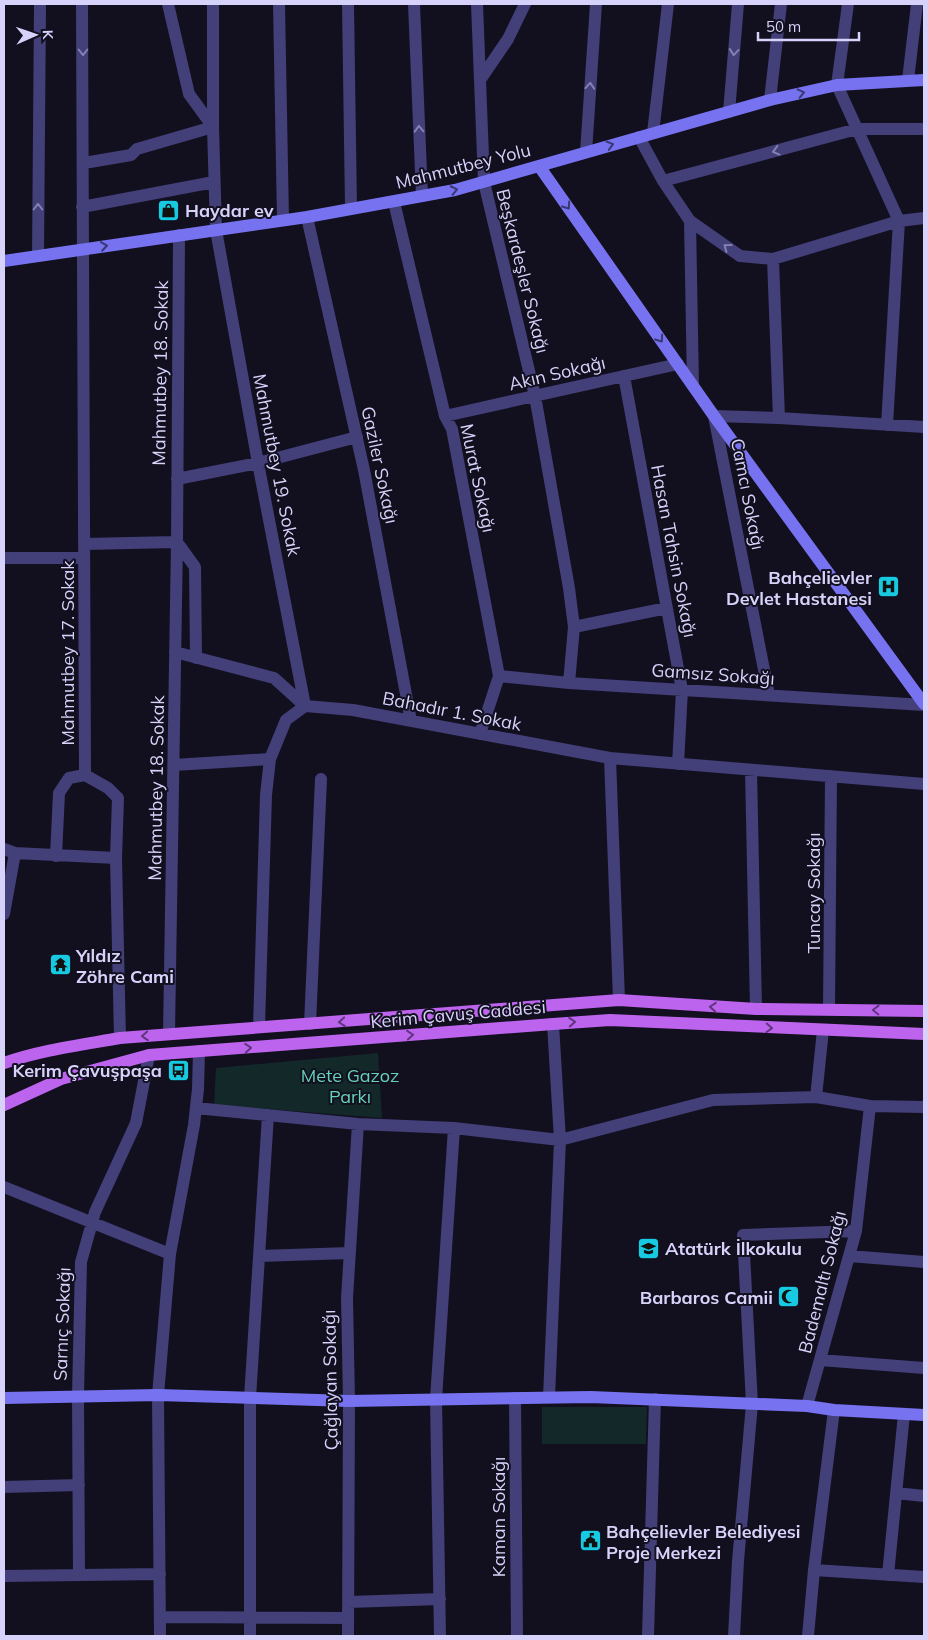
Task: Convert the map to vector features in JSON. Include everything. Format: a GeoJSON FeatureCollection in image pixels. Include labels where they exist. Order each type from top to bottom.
{"type":"FeatureCollection","features":[{"type":"Feature","properties":{"kind":"main road","name":"Kerim Çavuş Caddesi"},"geometry":{"type":"LineString","coordinates":[[4,1063],[68,1047],[120,1038],[619,1000],[756,1009],[924,1011]]}},
{"type":"Feature","properties":{"kind":"main road","name":"Kerim Çavuş Caddesi"},"geometry":{"type":"LineString","coordinates":[[4,1105],[61,1079],[149,1055],[199,1051],[610,1020],[924,1034]]}},
{"type":"Feature","properties":{"kind":"street"},"geometry":{"type":"LineString","coordinates":[[38,256],[40,4]]}},
{"type":"Feature","properties":{"kind":"street","name":"Mahmutbey 17. Sokak"},"geometry":{"type":"LineString","coordinates":[[82,4],[85,776]]}},
{"type":"Feature","properties":{"kind":"street"},"geometry":{"type":"LineString","coordinates":[[84,163],[131,155],[137,149],[213,127],[189,94],[168,4]]}},
{"type":"Feature","properties":{"kind":"street","name":"Mahmutbey 19. Sokak"},"geometry":{"type":"LineString","coordinates":[[213,4],[213,127],[216,230],[258,463],[305,706]]}},
{"type":"Feature","properties":{"kind":"street"},"geometry":{"type":"LineString","coordinates":[[279,4],[283,220]]}},
{"type":"Feature","properties":{"kind":"street"},"geometry":{"type":"LineString","coordinates":[[348,4],[351,208]]}},
{"type":"Feature","properties":{"kind":"street"},"geometry":{"type":"LineString","coordinates":[[414,4],[422,196]]}},
{"type":"Feature","properties":{"kind":"street","name":"Beşkardeşler Sokağı"},"geometry":{"type":"LineString","coordinates":[[477,4],[484,182],[535,396],[569,588],[574,627],[569,683]]}},
{"type":"Feature","properties":{"kind":"street"},"geometry":{"type":"LineString","coordinates":[[480,80],[508,39],[525,4]]}},
{"type":"Feature","properties":{"kind":"street"},"geometry":{"type":"LineString","coordinates":[[586,152],[596,4]]}},
{"type":"Feature","properties":{"kind":"street"},"geometry":{"type":"LineString","coordinates":[[653,133],[668,4]]}},
{"type":"Feature","properties":{"kind":"street"},"geometry":{"type":"LineString","coordinates":[[729,112],[738,4]]}},
{"type":"Feature","properties":{"kind":"street"},"geometry":{"type":"LineString","coordinates":[[770,100],[781,4]]}},
{"type":"Feature","properties":{"kind":"street"},"geometry":{"type":"LineString","coordinates":[[848,4],[837,85],[899,221],[887,425]]}},
{"type":"Feature","properties":{"kind":"street"},"geometry":{"type":"LineString","coordinates":[[908,80],[917,4]]}},
{"type":"Feature","properties":{"kind":"street","name":"Mahmutbey Yolu"},"geometry":{"type":"LineString","coordinates":[[4,261],[307,217],[455,190],[770,100],[837,85],[924,80]]}},
{"type":"Feature","properties":{"kind":"street"},"geometry":{"type":"LineString","coordinates":[[663,181],[857,129],[924,129]]}},
{"type":"Feature","properties":{"kind":"street"},"geometry":{"type":"LineString","coordinates":[[639,137],[663,181],[690,221],[740,256],[773,259],[899,221],[924,218]]}},
{"type":"Feature","properties":{"kind":"street"},"geometry":{"type":"LineString","coordinates":[[539,166],[714,416],[924,704]]}},
{"type":"Feature","properties":{"kind":"street"},"geometry":{"type":"LineString","coordinates":[[82,207],[214,182]]}},
{"type":"Feature","properties":{"kind":"street","name":"Murat Sokağı"},"geometry":{"type":"LineString","coordinates":[[394,202],[445,416],[452,429],[499,676],[480,734]]}},
{"type":"Feature","properties":{"kind":"street","name":"Gaziler Sokağı"},"geometry":{"type":"LineString","coordinates":[[307,217],[357,437],[411,721]]}},
{"type":"Feature","properties":{"kind":"street"},"geometry":{"type":"LineString","coordinates":[[690,221],[693,386]]}},
{"type":"Feature","properties":{"kind":"street","name":"Mahmutbey 18. Sokak"},"geometry":{"type":"LineString","coordinates":[[169,1034],[177,542],[179,235]]}},
{"type":"Feature","properties":{"kind":"street"},"geometry":{"type":"LineString","coordinates":[[773,259],[779,418]]}},
{"type":"Feature","properties":{"kind":"street","name":"Akın Sokağı"},"geometry":{"type":"LineString","coordinates":[[445,416],[678,364]]}},
{"type":"Feature","properties":{"kind":"street","name":"Hasan Tahsin Sokağı"},"geometry":{"type":"LineString","coordinates":[[624,376],[682,690],[678,764]]}},
{"type":"Feature","properties":{"kind":"street"},"geometry":{"type":"LineString","coordinates":[[714,416],[924,427]]}},
{"type":"Feature","properties":{"kind":"street","name":"Camcı Sokağı"},"geometry":{"type":"LineString","coordinates":[[714,416],[769,695]]}},
{"type":"Feature","properties":{"kind":"street"},"geometry":{"type":"LineString","coordinates":[[177,479],[258,463],[357,437]]}},
{"type":"Feature","properties":{"kind":"street"},"geometry":{"type":"LineString","coordinates":[[84,544],[177,542],[195,567],[196,658]]}},
{"type":"Feature","properties":{"kind":"street"},"geometry":{"type":"LineString","coordinates":[[4,558],[84,558]]}},
{"type":"Feature","properties":{"kind":"street"},"geometry":{"type":"LineString","coordinates":[[574,627],[667,608]]}},
{"type":"Feature","properties":{"kind":"street"},"geometry":{"type":"LineString","coordinates":[[175,652],[274,678],[305,706],[286,720],[270,759],[266,795],[259,1027]]}},
{"type":"Feature","properties":{"kind":"street","name":"Gamsız Sokağı"},"geometry":{"type":"LineString","coordinates":[[499,676],[569,683],[924,704]]}},
{"type":"Feature","properties":{"kind":"street","name":"Bahadır 1. Sokak"},"geometry":{"type":"LineString","coordinates":[[305,706],[353,710],[610,758],[924,784]]}},
{"type":"Feature","properties":{"kind":"street"},"geometry":{"type":"LineString","coordinates":[[610,758],[619,1000]]}},
{"type":"Feature","properties":{"kind":"street"},"geometry":{"type":"LineString","coordinates":[[174,765],[270,759]]}},
{"type":"Feature","properties":{"kind":"street"},"geometry":{"type":"LineString","coordinates":[[751,770],[756,1009]]}},
{"type":"Feature","properties":{"kind":"street"},"geometry":{"type":"LineString","coordinates":[[56,856],[59,794],[69,778],[85,776],[108,788],[118,798],[116,858],[120,1038]]}},
{"type":"Feature","properties":{"kind":"street","name":"Tuncay Sokağı"},"geometry":{"type":"LineString","coordinates":[[829,1009],[831,776]]}},
{"type":"Feature","properties":{"kind":"street"},"geometry":{"type":"LineString","coordinates":[[310,1024],[321,779]]}},
{"type":"Feature","properties":{"kind":"street"},"geometry":{"type":"LineString","coordinates":[[4,910],[10,851],[56,856],[116,858]]}},
{"type":"Feature","properties":{"kind":"street"},"geometry":{"type":"LineString","coordinates":[[549,1397],[560,1140],[553,1024]]}},
{"type":"Feature","properties":{"kind":"street"},"geometry":{"type":"LineString","coordinates":[[816,1097],[823,1030]]}},
{"type":"Feature","properties":{"kind":"street"},"geometry":{"type":"LineString","coordinates":[[160,1636],[158,1395],[170,1254],[196,1108],[199,1051]]}},
{"type":"Feature","properties":{"kind":"street","name":"Sarnıç Sokağı"},"geometry":{"type":"LineString","coordinates":[[79,1575],[78,1396],[81,1262],[95,1212],[136,1123],[149,1055]]}},
{"type":"Feature","properties":{"kind":"street"},"geometry":{"type":"LineString","coordinates":[[196,1108],[358,1124],[454,1128],[560,1140],[713,1100],[816,1097],[870,1106],[924,1108]]}},
{"type":"Feature","properties":{"kind":"street","name":"Bademaltı Sokağı"},"geometry":{"type":"LineString","coordinates":[[807,1406],[856,1231],[870,1106]]}},
{"type":"Feature","properties":{"kind":"street"},"geometry":{"type":"LineString","coordinates":[[250,1636],[250,1398],[268,1115]]}},
{"type":"Feature","properties":{"kind":"street","name":"Çağlayan Sokağı"},"geometry":{"type":"LineString","coordinates":[[348,1636],[349,1400],[347,1298],[358,1124]]}},
{"type":"Feature","properties":{"kind":"street"},"geometry":{"type":"LineString","coordinates":[[440,1636],[436,1399],[454,1128]]}},
{"type":"Feature","properties":{"kind":"street"},"geometry":{"type":"LineString","coordinates":[[4,1187],[170,1254]]}},
{"type":"Feature","properties":{"kind":"street"},"geometry":{"type":"LineString","coordinates":[[734,1636],[738,1560],[752,1404],[744,1235],[856,1231]]}},
{"type":"Feature","properties":{"kind":"street"},"geometry":{"type":"LineString","coordinates":[[259,1256],[350,1253]]}},
{"type":"Feature","properties":{"kind":"street"},"geometry":{"type":"LineString","coordinates":[[849,1256],[924,1262]]}},
{"type":"Feature","properties":{"kind":"street"},"geometry":{"type":"LineString","coordinates":[[820,1360],[924,1368]]}},
{"type":"Feature","properties":{"kind":"street"},"geometry":{"type":"LineString","coordinates":[[4,1398],[158,1395],[349,1400],[549,1397],[655,1399],[807,1406],[834,1410],[924,1415]]}},
{"type":"Feature","properties":{"kind":"street","name":"Kaman Sokağı"},"geometry":{"type":"LineString","coordinates":[[515,1398],[517,1636]]}},
{"type":"Feature","properties":{"kind":"street"},"geometry":{"type":"LineString","coordinates":[[648,1636],[655,1399]]}},
{"type":"Feature","properties":{"kind":"street"},"geometry":{"type":"LineString","coordinates":[[808,1636],[814,1570],[834,1410]]}},
{"type":"Feature","properties":{"kind":"street"},"geometry":{"type":"LineString","coordinates":[[888,1575],[904,1414]]}},
{"type":"Feature","properties":{"kind":"street"},"geometry":{"type":"LineString","coordinates":[[4,1487],[78,1486]]}},
{"type":"Feature","properties":{"kind":"street"},"geometry":{"type":"LineString","coordinates":[[896,1493],[924,1496]]}},
{"type":"Feature","properties":{"kind":"street"},"geometry":{"type":"LineString","coordinates":[[814,1570],[924,1577]]}},
{"type":"Feature","properties":{"kind":"street"},"geometry":{"type":"LineString","coordinates":[[4,1576],[160,1574]]}},
{"type":"Feature","properties":{"kind":"street"},"geometry":{"type":"LineString","coordinates":[[348,1602],[440,1599]]}},
{"type":"Feature","properties":{"kind":"street"},"geometry":{"type":"LineString","coordinates":[[160,1617],[348,1618]]}},
{"type":"Feature","properties":{"kind":"green space","name":"Mete Gazoz Parkı"},"geometry":{"type":"Polygon","coordinates":[[[378,1053],[382,1118],[214,1105],[216,1068],[378,1053]]]}},
{"type":"Feature","properties":{"kind":"green space"},"geometry":{"type":"Polygon","coordinates":[[[542,1407],[647,1407],[646,1444],[542,1444],[542,1407]]]}},
{"type":"Feature","properties":{"kind":"place","name":"Haydar ev"},"geometry":{"type":"Point","coordinates":[169,210]}},
{"type":"Feature","properties":{"kind":"place","name":"Bahçelievler Devlet Hastanesi"},"geometry":{"type":"Point","coordinates":[888,587]}},
{"type":"Feature","properties":{"kind":"place","name":"Yıldız Zöhre Cami"},"geometry":{"type":"Point","coordinates":[60,965]}},
{"type":"Feature","properties":{"kind":"place","name":"Kerim Çavuşpaşa"},"geometry":{"type":"Point","coordinates":[178,1070]}},
{"type":"Feature","properties":{"kind":"place","name":"Atatürk İlkokulu"},"geometry":{"type":"Point","coordinates":[649,1248]}},
{"type":"Feature","properties":{"kind":"place","name":"Barbaros Camii"},"geometry":{"type":"Point","coordinates":[789,1297]}},
{"type":"Feature","properties":{"kind":"place","name":"Bahçelievler Belediyesi Proje Merkezi"},"geometry":{"type":"Point","coordinates":[590,1541]}}]}
